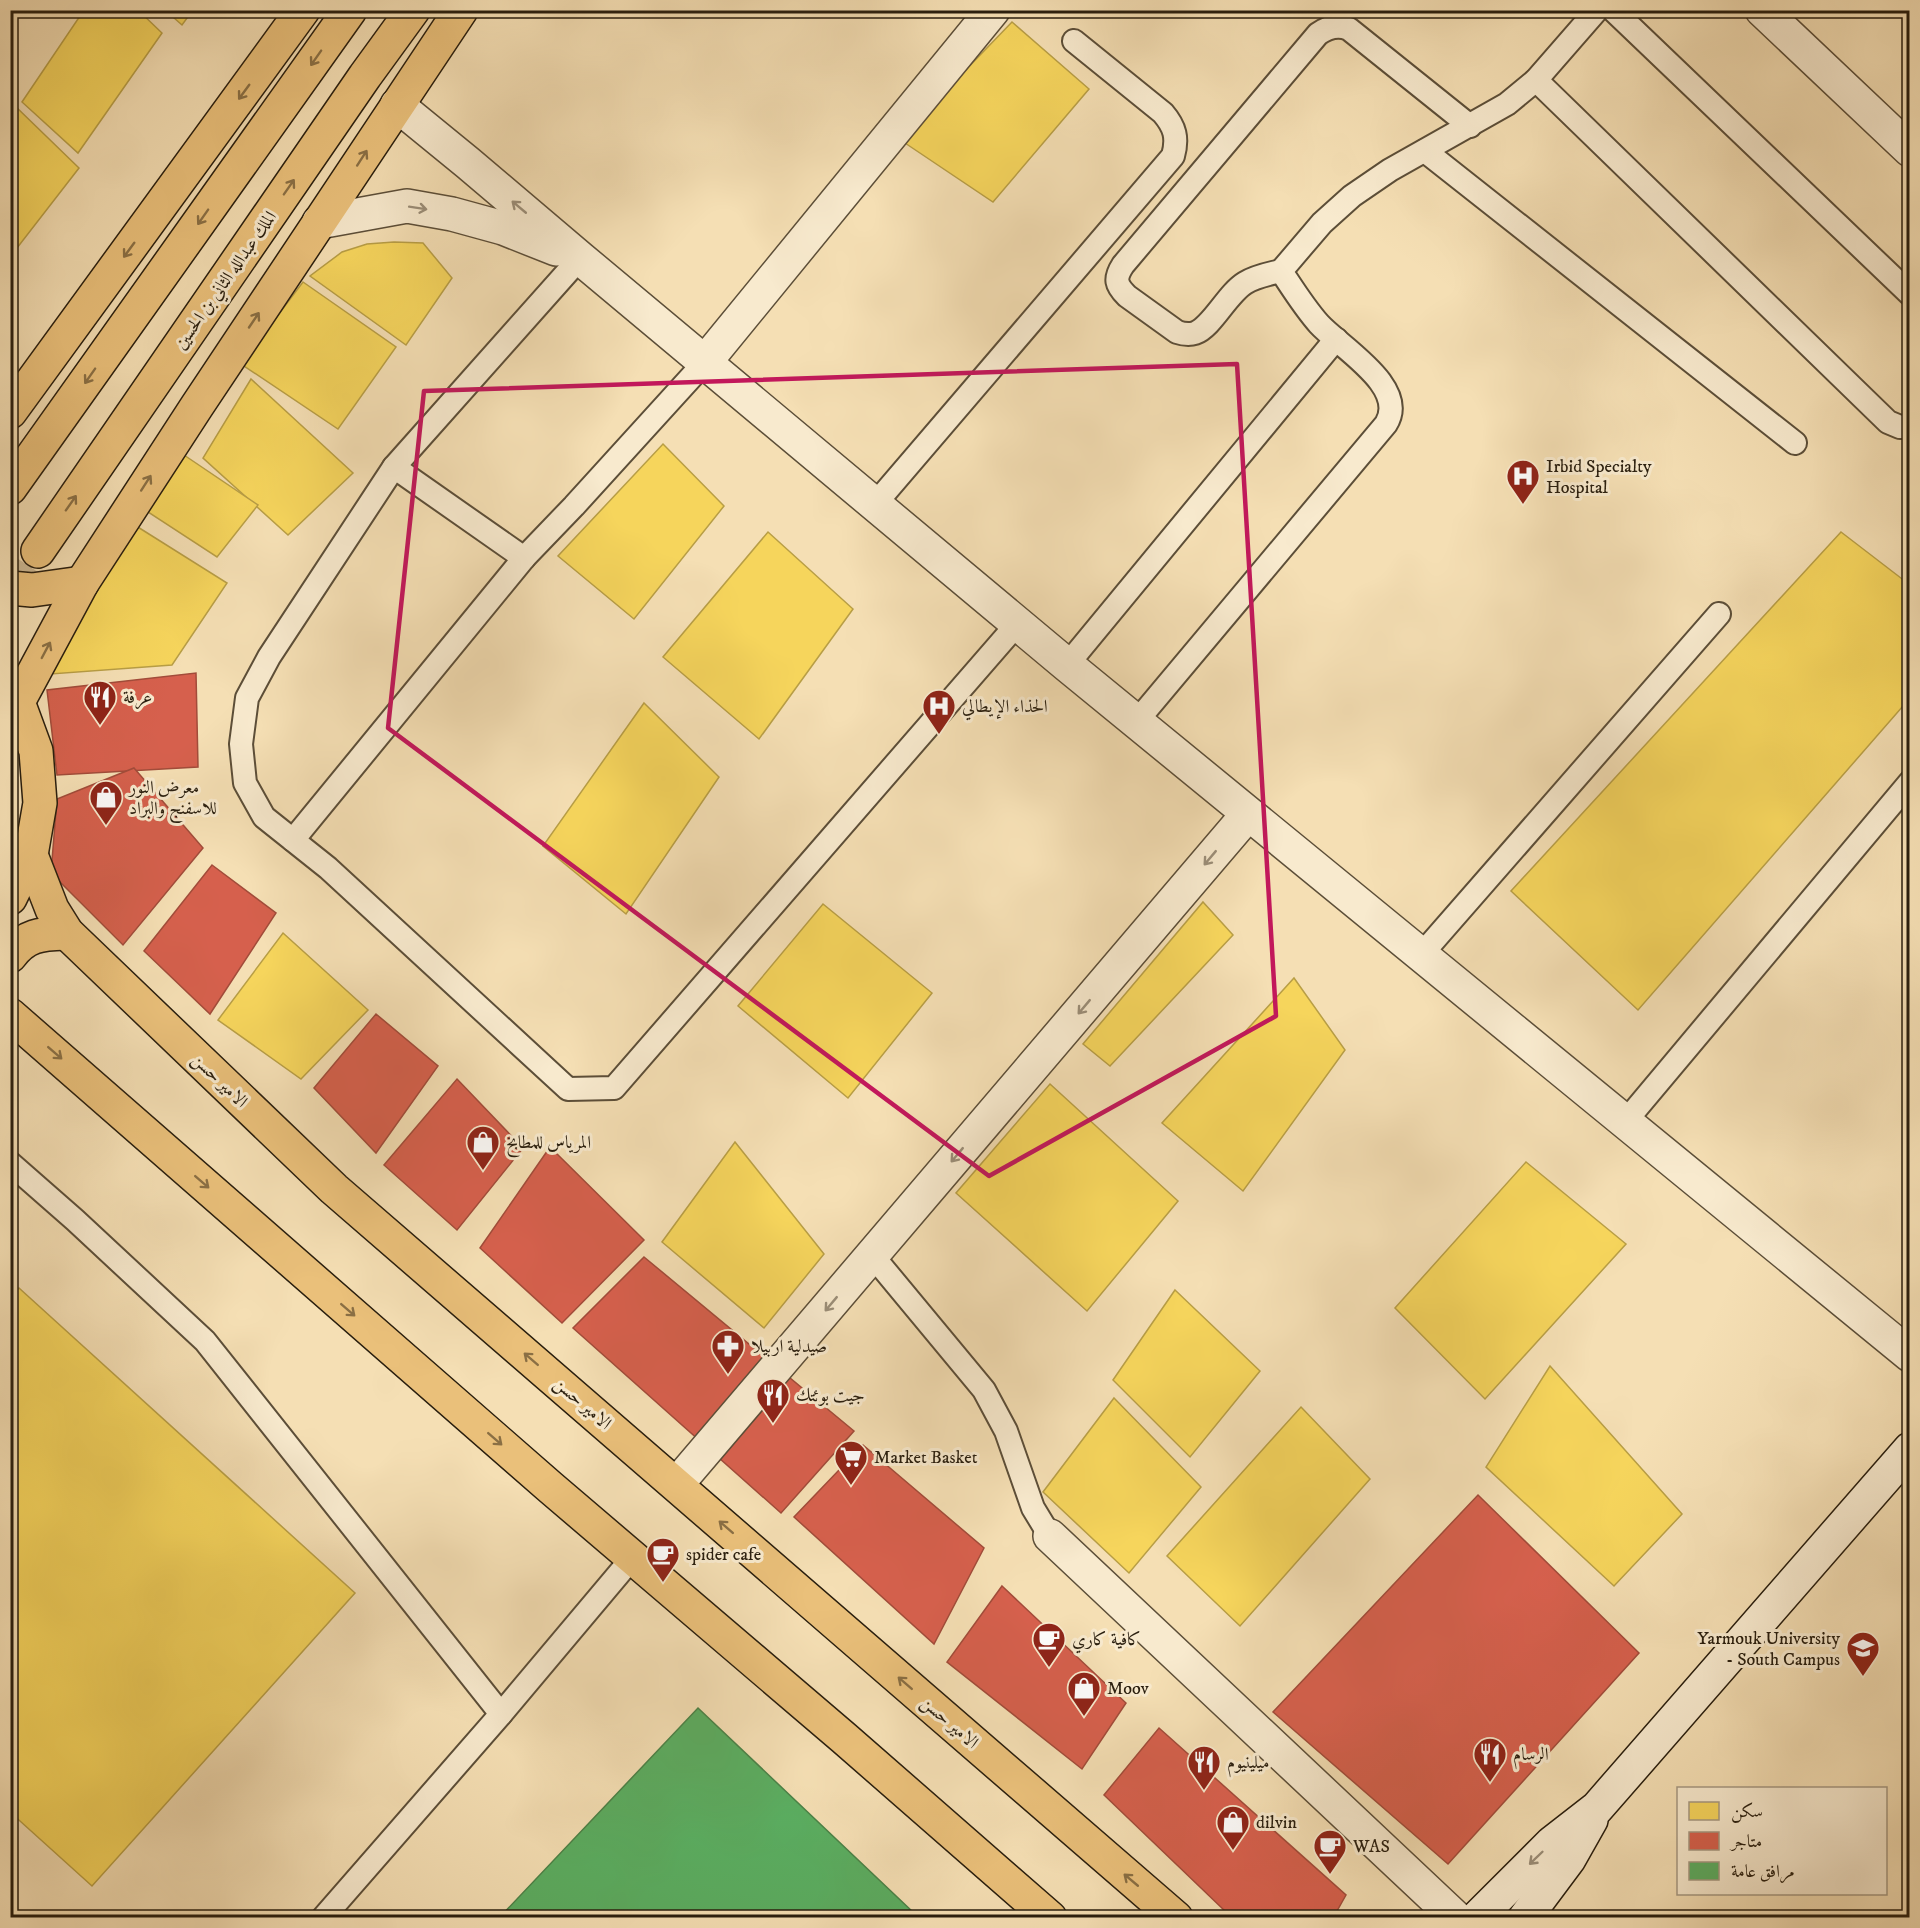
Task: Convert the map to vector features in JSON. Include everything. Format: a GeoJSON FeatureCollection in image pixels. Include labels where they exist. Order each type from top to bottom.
{"type":"FeatureCollection","features":[{"type":"Feature","properties":{"kind":"main road"},"geometry":{"type":"LineString","coordinates":[[10,412],[303,10]]}},
{"type":"Feature","properties":{"kind":"main road"},"geometry":{"type":"LineString","coordinates":[[10,488],[350,10]]}},
{"type":"Feature","properties":{"kind":"main road","name":"الملك عبدالله الثاني بن الحسين"},"geometry":{"type":"LineString","coordinates":[[38,551],[365,76],[413,10]]}},
{"type":"Feature","properties":{"kind":"main road"},"geometry":{"type":"LineString","coordinates":[[10,898],[31,855],[40,803],[36,751],[14,697],[82,582],[461,10]]}},
{"type":"Feature","properties":{"kind":"main road"},"geometry":{"type":"LineString","coordinates":[[10,588],[32,590],[82,582]]}},
{"type":"Feature","properties":{"kind":"main road","name":"الامير حسن"},"geometry":{"type":"LineString","coordinates":[[31,855],[52,909],[67,933],[334,1189],[1176,1917]]}},
{"type":"Feature","properties":{"kind":"main road"},"geometry":{"type":"LineString","coordinates":[[10,956],[21,944],[39,934],[67,933]]}},
{"type":"Feature","properties":{"kind":"main road"},"geometry":{"type":"LineString","coordinates":[[10,1015],[1050,1917]]}},
{"type":"Feature","properties":{"kind":"street"},"geometry":{"type":"LineString","coordinates":[[705,362],[993,10]]}},
{"type":"Feature","properties":{"kind":"street"},"geometry":{"type":"LineString","coordinates":[[1762,10],[1910,150]]}},
{"type":"Feature","properties":{"kind":"street"},"geometry":{"type":"LineString","coordinates":[[397,105],[876,503],[1067,665],[1910,1355]]}},
{"type":"Feature","properties":{"kind":"street"},"geometry":{"type":"LineString","coordinates":[[320,222],[407,206],[452,214],[502,228],[580,258]]}},
{"type":"Feature","properties":{"kind":"street"},"geometry":{"type":"LineString","coordinates":[[677,1484],[1248,814]]}},
{"type":"Feature","properties":{"kind":"street"},"geometry":{"type":"LineString","coordinates":[[1525,1917],[1569,1859],[1598,1808],[1910,1449]]}},
{"type":"Feature","properties":{"kind":"street"},"geometry":{"type":"LineString","coordinates":[[1050,1536],[1456,1917]]}},
{"type":"Feature","properties":{"kind":"street"},"geometry":{"type":"LineString","coordinates":[[1477,1917],[1552,1843],[1598,1808]]}},
{"type":"Feature","properties":{"kind":"lane"},"geometry":{"type":"LineString","coordinates":[[1470,126],[1349,29],[1342,26],[1326,29],[1318,34],[1123,265],[1117,274],[1117,282],[1127,296],[1177,332],[1196,333],[1204,328],[1232,293],[1246,282],[1281,270],[1322,223],[1352,196],[1390,170],[1470,126],[1507,104],[1536,80],[1597,10]]}},
{"type":"Feature","properties":{"kind":"lane"},"geometry":{"type":"LineString","coordinates":[[1613,10],[1910,294]]}},
{"type":"Feature","properties":{"kind":"lane"},"geometry":{"type":"LineString","coordinates":[[876,503],[1173,156],[1177,144],[1176,134],[1172,123],[1164,113],[1074,41]]}},
{"type":"Feature","properties":{"kind":"lane"},"geometry":{"type":"LineString","coordinates":[[1536,80],[1888,422],[1900,427],[1910,427]]}},
{"type":"Feature","properties":{"kind":"lane"},"geometry":{"type":"LineString","coordinates":[[1425,151],[1795,443]]}},
{"type":"Feature","properties":{"kind":"lane"},"geometry":{"type":"LineString","coordinates":[[580,258],[394,467],[268,657],[247,698],[241,744],[245,783],[264,818],[343,882],[568,1089],[614,1088],[1018,623]]}},
{"type":"Feature","properties":{"kind":"lane"},"geometry":{"type":"LineString","coordinates":[[1137,721],[1392,415],[1388,392],[1379,379],[1308,310],[1281,270]]}},
{"type":"Feature","properties":{"kind":"lane"},"geometry":{"type":"LineString","coordinates":[[1067,665],[1336,339]]}},
{"type":"Feature","properties":{"kind":"lane"},"geometry":{"type":"LineString","coordinates":[[293,840],[524,558],[705,362]]}},
{"type":"Feature","properties":{"kind":"lane"},"geometry":{"type":"LineString","coordinates":[[394,467],[524,558]]}},
{"type":"Feature","properties":{"kind":"lane"},"geometry":{"type":"LineString","coordinates":[[1421,955],[1719,614]]}},
{"type":"Feature","properties":{"kind":"lane"},"geometry":{"type":"LineString","coordinates":[[1625,1122],[1910,783]]}},
{"type":"Feature","properties":{"kind":"lane"},"geometry":{"type":"LineString","coordinates":[[10,1163],[205,1341],[501,1714]]}},
{"type":"Feature","properties":{"kind":"lane"},"geometry":{"type":"LineString","coordinates":[[872,1256],[984,1390],[1006,1431],[1033,1508],[1050,1536]]}},
{"type":"Feature","properties":{"kind":"lane"},"geometry":{"type":"LineString","coordinates":[[323,1917],[501,1714],[633,1557]]}},
{"type":"Feature","properties":{"kind":"highlighted area"},"geometry":{"type":"Polygon","coordinates":[[[1237,364],[1276,1016],[989,1176],[388,728],[424,391],[1237,364]]]}},
{"type":"Feature","properties":{"kind":"building: سكن"},"geometry":{"type":"Polygon","coordinates":[[[84,10],[138,10],[162,33],[78,153],[22,102],[84,10]]]}},
{"type":"Feature","properties":{"kind":"building: سكن"},"geometry":{"type":"Polygon","coordinates":[[[165,10],[193,10],[182,25],[165,10]]]}},
{"type":"Feature","properties":{"kind":"building: سكن"},"geometry":{"type":"Polygon","coordinates":[[[1012,22],[1089,89],[993,202],[899,139],[1012,22]]]}},
{"type":"Feature","properties":{"kind":"building: سكن"},"geometry":{"type":"Polygon","coordinates":[[[13,104],[79,168],[10,257],[10,108],[13,104]]]}},
{"type":"Feature","properties":{"kind":"building: سكن"},"geometry":{"type":"Polygon","coordinates":[[[423,243],[452,278],[406,345],[310,276],[342,252],[367,244],[423,243]]]}},
{"type":"Feature","properties":{"kind":"building: سكن"},"geometry":{"type":"Polygon","coordinates":[[[303,282],[396,347],[338,429],[241,364],[303,282]]]}},
{"type":"Feature","properties":{"kind":"building: سكن"},"geometry":{"type":"Polygon","coordinates":[[[251,379],[353,473],[288,535],[203,458],[251,379]]]}},
{"type":"Feature","properties":{"kind":"building: سكن"},"geometry":{"type":"Polygon","coordinates":[[[663,444],[724,506],[634,619],[558,556],[663,444]]]}},
{"type":"Feature","properties":{"kind":"building: سكن"},"geometry":{"type":"Polygon","coordinates":[[[181,453],[258,505],[217,557],[142,508],[181,453]]]}},
{"type":"Feature","properties":{"kind":"building: سكن"},"geometry":{"type":"Polygon","coordinates":[[[133,524],[227,583],[172,665],[51,674],[133,524]]]}},
{"type":"Feature","properties":{"kind":"building: سكن"},"geometry":{"type":"Polygon","coordinates":[[[768,532],[853,609],[759,739],[663,657],[768,532]]]}},
{"type":"Feature","properties":{"kind":"building: سكن"},"geometry":{"type":"Polygon","coordinates":[[[1841,532],[1910,585],[1910,698],[1638,1010],[1511,891],[1841,532]]]}},
{"type":"Feature","properties":{"kind":"building: سكن"},"geometry":{"type":"Polygon","coordinates":[[[644,703],[719,777],[626,914],[543,846],[644,703]]]}},
{"type":"Feature","properties":{"kind":"building: سكن"},"geometry":{"type":"Polygon","coordinates":[[[1203,902],[1233,935],[1110,1066],[1083,1044],[1203,902]]]}},
{"type":"Feature","properties":{"kind":"building: سكن"},"geometry":{"type":"Polygon","coordinates":[[[823,904],[932,993],[848,1098],[738,1006],[823,904]]]}},
{"type":"Feature","properties":{"kind":"building: سكن"},"geometry":{"type":"Polygon","coordinates":[[[283,933],[368,1010],[301,1079],[218,1020],[283,933]]]}},
{"type":"Feature","properties":{"kind":"building: سكن"},"geometry":{"type":"Polygon","coordinates":[[[1294,978],[1345,1050],[1243,1191],[1162,1123],[1294,978]]]}},
{"type":"Feature","properties":{"kind":"building: سكن"},"geometry":{"type":"Polygon","coordinates":[[[1050,1084],[1178,1201],[1087,1311],[956,1193],[1050,1084]]]}},
{"type":"Feature","properties":{"kind":"building: سكن"},"geometry":{"type":"Polygon","coordinates":[[[735,1142],[824,1254],[764,1328],[662,1242],[735,1142]]]}},
{"type":"Feature","properties":{"kind":"building: سكن"},"geometry":{"type":"Polygon","coordinates":[[[1526,1162],[1626,1244],[1485,1399],[1395,1308],[1526,1162]]]}},
{"type":"Feature","properties":{"kind":"building: سكن"},"geometry":{"type":"Polygon","coordinates":[[[19,1288],[355,1593],[92,1886],[10,1812],[10,1297],[19,1288]]]}},
{"type":"Feature","properties":{"kind":"building: سكن"},"geometry":{"type":"Polygon","coordinates":[[[1175,1290],[1260,1371],[1190,1457],[1113,1380],[1175,1290]]]}},
{"type":"Feature","properties":{"kind":"building: سكن"},"geometry":{"type":"Polygon","coordinates":[[[1550,1366],[1682,1514],[1614,1586],[1486,1467],[1550,1366]]]}},
{"type":"Feature","properties":{"kind":"building: سكن"},"geometry":{"type":"Polygon","coordinates":[[[1114,1398],[1201,1487],[1129,1573],[1043,1492],[1114,1398]]]}},
{"type":"Feature","properties":{"kind":"building: سكن"},"geometry":{"type":"Polygon","coordinates":[[[1301,1407],[1370,1479],[1240,1626],[1167,1556],[1301,1407]]]}},
{"type":"Feature","properties":{"kind":"building: متاجر"},"geometry":{"type":"Polygon","coordinates":[[[196,673],[198,767],[57,775],[47,690],[196,673]]]}},
{"type":"Feature","properties":{"kind":"building: متاجر"},"geometry":{"type":"Polygon","coordinates":[[[134,768],[203,848],[123,945],[51,873],[57,799],[134,768]]]}},
{"type":"Feature","properties":{"kind":"building: متاجر"},"geometry":{"type":"Polygon","coordinates":[[[212,865],[276,913],[210,1014],[144,951],[212,865]]]}},
{"type":"Feature","properties":{"kind":"building: متاجر"},"geometry":{"type":"Polygon","coordinates":[[[376,1014],[438,1066],[376,1153],[314,1088],[376,1014]]]}},
{"type":"Feature","properties":{"kind":"building: متاجر"},"geometry":{"type":"Polygon","coordinates":[[[457,1079],[523,1148],[457,1230],[384,1165],[457,1079]]]}},
{"type":"Feature","properties":{"kind":"building: متاجر"},"geometry":{"type":"Polygon","coordinates":[[[550,1147],[644,1240],[562,1323],[480,1248],[550,1147]]]}},
{"type":"Feature","properties":{"kind":"building: متاجر"},"geometry":{"type":"Polygon","coordinates":[[[644,1257],[854,1431],[781,1513],[573,1328],[644,1257]]]}},
{"type":"Feature","properties":{"kind":"building: متاجر"},"geometry":{"type":"Polygon","coordinates":[[[863,1445],[984,1548],[934,1644],[794,1517],[863,1445]]]}},
{"type":"Feature","properties":{"kind":"building: متاجر"},"geometry":{"type":"Polygon","coordinates":[[[1478,1495],[1639,1653],[1448,1864],[1273,1712],[1478,1495]]]}},
{"type":"Feature","properties":{"kind":"building: متاجر"},"geometry":{"type":"Polygon","coordinates":[[[1002,1586],[1126,1703],[1082,1769],[947,1662],[1002,1586]]]}},
{"type":"Feature","properties":{"kind":"building: متاجر"},"geometry":{"type":"Polygon","coordinates":[[[1159,1728],[1346,1895],[1333,1918],[1234,1918],[1104,1795],[1159,1728]]]}},
{"type":"Feature","properties":{"kind":"building: مرافق عامة"},"geometry":{"type":"Polygon","coordinates":[[[698,1708],[915,1914],[911,1918],[499,1918],[698,1708]]]}},
{"type":"Feature","properties":{"kind":"tunnel"},"geometry":{"type":"LineString","coordinates":[[10,593],[38,551]]}},
{"type":"Feature","properties":{"kind":"place","name":"Irbid Specialty Hospital"},"geometry":{"type":"Point","coordinates":[1523,505]}},
{"type":"Feature","properties":{"kind":"place","name":"عرفة"},"geometry":{"type":"Point","coordinates":[100,726]}},
{"type":"Feature","properties":{"kind":"place","name":"الحذاء الإيطالي"},"geometry":{"type":"Point","coordinates":[939,735]}},
{"type":"Feature","properties":{"kind":"place","name":"معرض النور للاسفنج والبراد"},"geometry":{"type":"Point","coordinates":[106,826]}},
{"type":"Feature","properties":{"kind":"place","name":"المرياس للمطابخ"},"geometry":{"type":"Point","coordinates":[483,1171]}},
{"type":"Feature","properties":{"kind":"place","name":"صيدلية اربيلا"},"geometry":{"type":"Point","coordinates":[728,1375]}},
{"type":"Feature","properties":{"kind":"place","name":"جيت بوئتك"},"geometry":{"type":"Point","coordinates":[773,1424]}},
{"type":"Feature","properties":{"kind":"place","name":"Market Basket"},"geometry":{"type":"Point","coordinates":[851,1486]}},
{"type":"Feature","properties":{"kind":"place","name":"spider cafe"},"geometry":{"type":"Point","coordinates":[663,1583]}},
{"type":"Feature","properties":{"kind":"place","name":"كافية كاري"},"geometry":{"type":"Point","coordinates":[1049,1668]}},
{"type":"Feature","properties":{"kind":"place","name":"Yarmouk University - South Campus"},"geometry":{"type":"Point","coordinates":[1863,1677]}},
{"type":"Feature","properties":{"kind":"place","name":"Moov"},"geometry":{"type":"Point","coordinates":[1084,1717]}},
{"type":"Feature","properties":{"kind":"place","name":"الرسام"},"geometry":{"type":"Point","coordinates":[1490,1783]}},
{"type":"Feature","properties":{"kind":"place","name":"ميلينيوم"},"geometry":{"type":"Point","coordinates":[1204,1791]}},
{"type":"Feature","properties":{"kind":"place","name":"dilvin"},"geometry":{"type":"Point","coordinates":[1233,1851]}},
{"type":"Feature","properties":{"kind":"place","name":"WAS"},"geometry":{"type":"Point","coordinates":[1330,1875]}}]}
